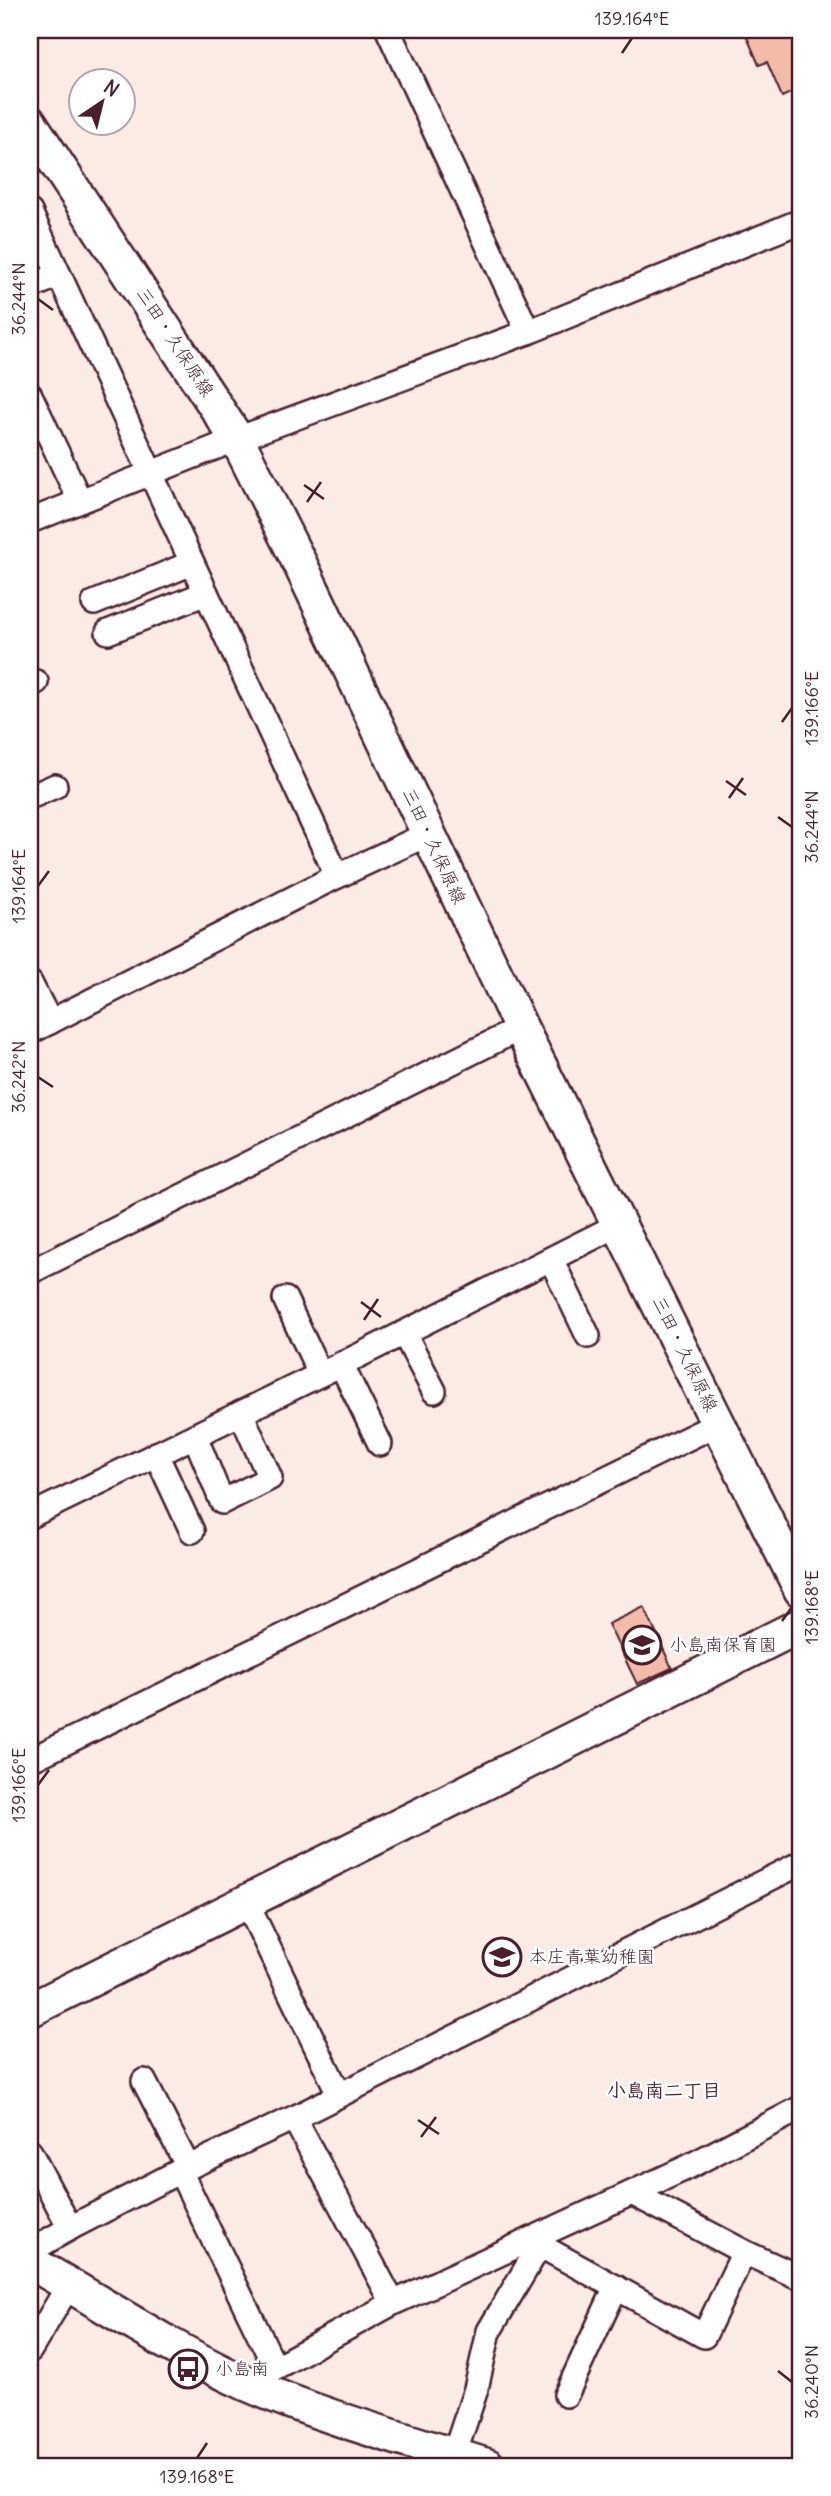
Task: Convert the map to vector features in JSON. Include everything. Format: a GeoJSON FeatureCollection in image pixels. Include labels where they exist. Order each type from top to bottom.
{"type":"FeatureCollection","features":[{"type":"Feature","properties":{"kind":"street"},"geometry":{"type":"LineString","coordinates":[[388,30],[528,332]]}},
{"type":"Feature","properties":{"kind":"street","name":"三田・久保原線"},"geometry":{"type":"LineString","coordinates":[[30,123],[237,439],[302,568],[521,1028],[801,1590]]}},
{"type":"Feature","properties":{"kind":"street"},"geometry":{"type":"LineString","coordinates":[[30,212],[337,876]]}},
{"type":"Feature","properties":{"kind":"street"},"geometry":{"type":"LineString","coordinates":[[30,521],[237,439],[528,332],[801,221]]}},
{"type":"Feature","properties":{"kind":"street"},"geometry":{"type":"LineString","coordinates":[[30,287],[59,275]]}},
{"type":"Feature","properties":{"kind":"street"},"geometry":{"type":"LineString","coordinates":[[30,395],[80,501]]}},
{"type":"Feature","properties":{"kind":"street"},"geometry":{"type":"LineString","coordinates":[[94,603],[192,563]]}},
{"type":"Feature","properties":{"kind":"street"},"geometry":{"type":"LineString","coordinates":[[108,632],[206,593]]}},
{"type":"Feature","properties":{"kind":"street"},"geometry":{"type":"LineString","coordinates":[[30,797],[55,786]]}},
{"type":"Feature","properties":{"kind":"street"},"geometry":{"type":"LineString","coordinates":[[30,984],[40,1027],[337,876],[428,834]]}},
{"type":"Feature","properties":{"kind":"street"},"geometry":{"type":"LineString","coordinates":[[30,1272],[521,1028]]}},
{"type":"Feature","properties":{"kind":"street"},"geometry":{"type":"LineString","coordinates":[[30,1516],[620,1224]]}},
{"type":"Feature","properties":{"kind":"street"},"geometry":{"type":"LineString","coordinates":[[551,1259],[587,1336]]}},
{"type":"Feature","properties":{"kind":"street"},"geometry":{"type":"LineString","coordinates":[[285,1300],[320,1374]]}},
{"type":"Feature","properties":{"kind":"street"},"geometry":{"type":"LineString","coordinates":[[404,1333],[434,1391]]}},
{"type":"Feature","properties":{"kind":"street"},"geometry":{"type":"LineString","coordinates":[[341,1364],[380,1444]]}},
{"type":"Feature","properties":{"kind":"street"},"geometry":{"type":"LineString","coordinates":[[194,1436],[222,1502],[270,1478],[241,1413]]}},
{"type":"Feature","properties":{"kind":"street"},"geometry":{"type":"LineString","coordinates":[[30,1760],[719,1423]]}},
{"type":"Feature","properties":{"kind":"street"},"geometry":{"type":"LineString","coordinates":[[156,1454],[192,1531]]}},
{"type":"Feature","properties":{"kind":"street"},"geometry":{"type":"LineString","coordinates":[[30,2010],[801,1625]]}},
{"type":"Feature","properties":{"kind":"street"},"geometry":{"type":"LineString","coordinates":[[488,2466],[350,2423],[247,2383],[158,2337],[30,2260],[37,2248],[69,2228],[578,1977],[801,1863]]}},
{"type":"Feature","properties":{"kind":"street"},"geometry":{"type":"LineString","coordinates":[[246,1900],[340,2094]]}},
{"type":"Feature","properties":{"kind":"street"},"geometry":{"type":"LineString","coordinates":[[144,2081],[275,2367]]}},
{"type":"Feature","properties":{"kind":"street"},"geometry":{"type":"LineString","coordinates":[[247,2383],[393,2303],[535,2242],[801,2108]]}},
{"type":"Feature","properties":{"kind":"street"},"geometry":{"type":"LineString","coordinates":[[293,2118],[393,2303]]}},
{"type":"Feature","properties":{"kind":"street"},"geometry":{"type":"LineString","coordinates":[[30,2152],[69,2228]]}},
{"type":"Feature","properties":{"kind":"street"},"geometry":{"type":"LineString","coordinates":[[632,2193],[744,2252],[801,2278]]}},
{"type":"Feature","properties":{"kind":"street"},"geometry":{"type":"LineString","coordinates":[[535,2242],[704,2336],[744,2252]]}},
{"type":"Feature","properties":{"kind":"street"},"geometry":{"type":"LineString","coordinates":[[454,2455],[476,2389],[489,2331],[535,2242]]}},
{"type":"Feature","properties":{"kind":"street"},"geometry":{"type":"LineString","coordinates":[[30,2350],[69,2285]]}},
{"type":"Feature","properties":{"kind":"street"},"geometry":{"type":"LineString","coordinates":[[566,2395],[616,2287]]}},
{"type":"Feature","properties":{"kind":"building"},"geometry":{"type":"Polygon","coordinates":[[[744,30],[801,30],[801,88],[782,97],[767,62],[759,65],[744,30]]]}},
{"type":"Feature","properties":{"kind":"building"},"geometry":{"type":"Polygon","coordinates":[[[644,1607],[672,1668],[637,1684],[608,1624],[644,1607]]]}},
{"type":"Feature","properties":{"kind":"place","name":"小島南保育園"},"geometry":{"type":"Point","coordinates":[642,1645]}},
{"type":"Feature","properties":{"kind":"place","name":"本庄青葉幼稚園"},"geometry":{"type":"Point","coordinates":[502,1957]}},
{"type":"Feature","properties":{"kind":"place","name":"小島南"},"geometry":{"type":"Point","coordinates":[188,2369]}},
{"type":"Feature","properties":{"kind":"district","name":"小島南二丁目"},"geometry":{"type":"Point","coordinates":[664,2090]}}]}
